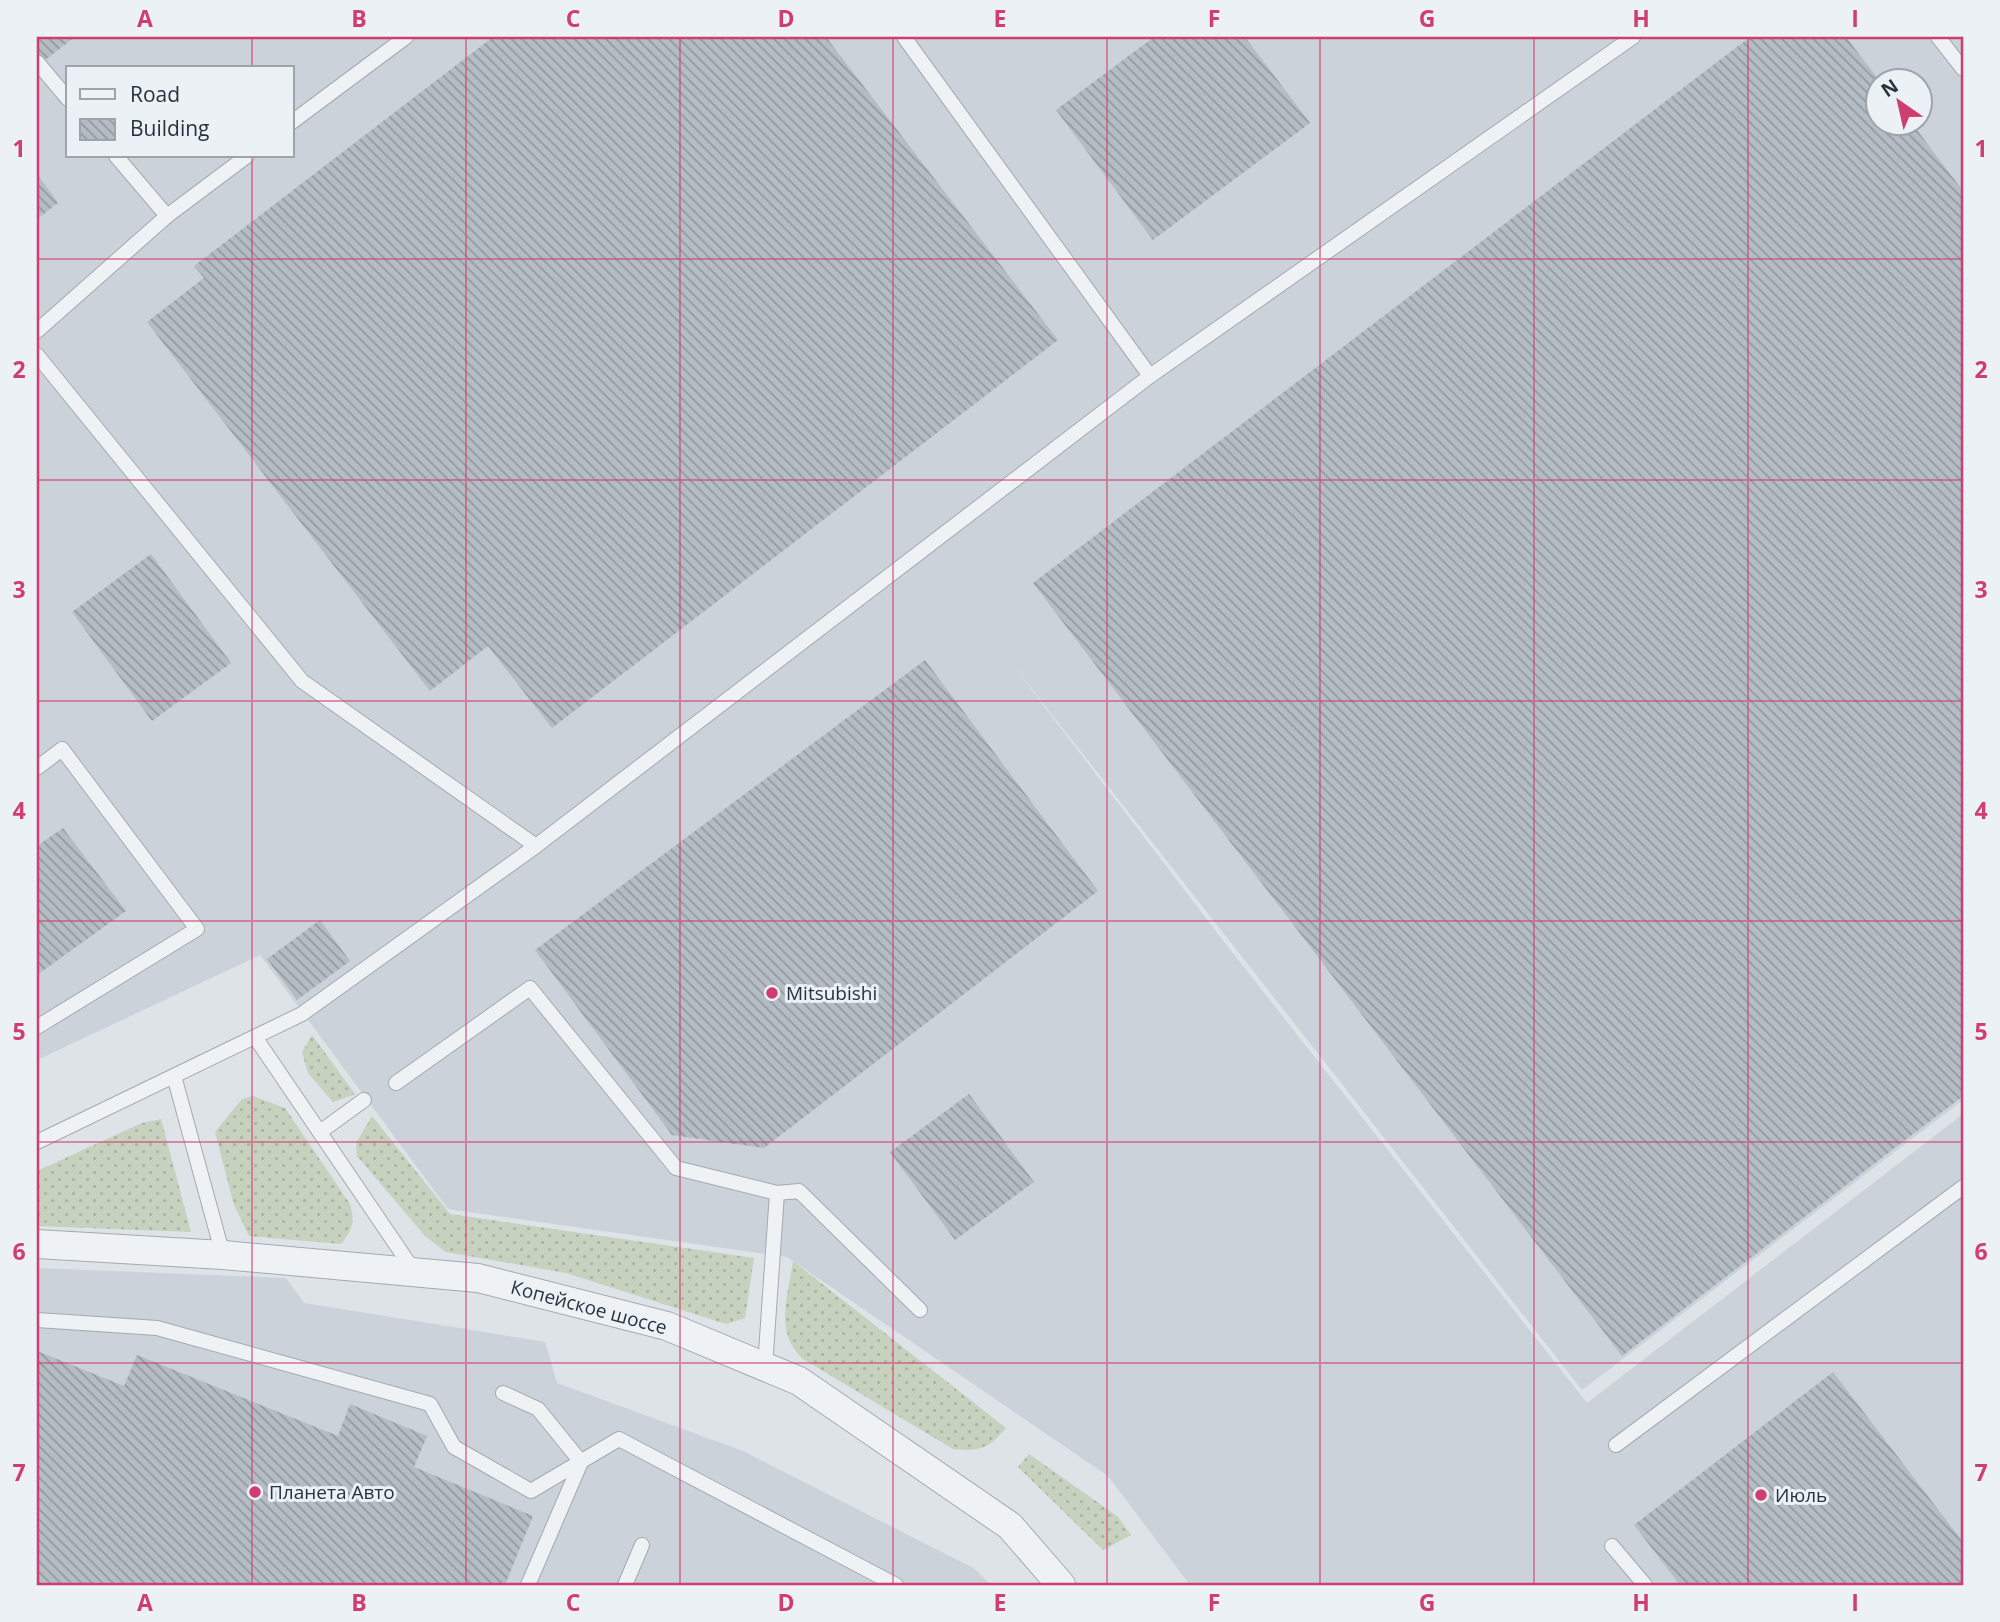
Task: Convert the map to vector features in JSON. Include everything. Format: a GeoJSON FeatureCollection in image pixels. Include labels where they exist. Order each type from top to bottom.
{"type":"FeatureCollection","features":[{"type":"Feature","properties":{"kind":"street","name":"Копейское шоссе"},"geometry":{"type":"LineString","coordinates":[[37,1244],[223,1255],[478,1278],[667,1326],[799,1381],[1010,1526],[1061,1585]]}},
{"type":"Feature","properties":{"kind":"lane"},"geometry":{"type":"LineString","coordinates":[[294,121],[406,37]]}},
{"type":"Feature","properties":{"kind":"lane"},"geometry":{"type":"LineString","coordinates":[[904,37],[1150,376]]}},
{"type":"Feature","properties":{"kind":"lane"},"geometry":{"type":"LineString","coordinates":[[37,1142],[302,1014],[536,846],[1150,376],[1633,37]]}},
{"type":"Feature","properties":{"kind":"lane"},"geometry":{"type":"LineString","coordinates":[[1938,37],[1963,69]]}},
{"type":"Feature","properties":{"kind":"lane"},"geometry":{"type":"LineString","coordinates":[[37,62],[66,97]]}},
{"type":"Feature","properties":{"kind":"lane"},"geometry":{"type":"LineString","coordinates":[[118,158],[167,216]]}},
{"type":"Feature","properties":{"kind":"lane"},"geometry":{"type":"LineString","coordinates":[[37,331],[167,216],[244,158]]}},
{"type":"Feature","properties":{"kind":"lane"},"geometry":{"type":"LineString","coordinates":[[37,355],[302,681],[536,846]]}},
{"type":"Feature","properties":{"kind":"lane"},"geometry":{"type":"LineString","coordinates":[[37,768],[62,749],[197,929],[37,1027]]}},
{"type":"Feature","properties":{"kind":"lane"},"geometry":{"type":"LineString","coordinates":[[396,1083],[530,988],[676,1168],[778,1193],[799,1191],[920,1310]]}},
{"type":"Feature","properties":{"kind":"lane"},"geometry":{"type":"LineString","coordinates":[[255,1037],[415,1272]]}},
{"type":"Feature","properties":{"kind":"lane"},"geometry":{"type":"LineString","coordinates":[[174,1076],[223,1255]]}},
{"type":"Feature","properties":{"kind":"lane"},"geometry":{"type":"LineString","coordinates":[[320,1132],[364,1100]]}},
{"type":"Feature","properties":{"kind":"lane"},"geometry":{"type":"LineString","coordinates":[[1616,1445],[1963,1187]]}},
{"type":"Feature","properties":{"kind":"lane"},"geometry":{"type":"LineString","coordinates":[[765,1367],[778,1193]]}},
{"type":"Feature","properties":{"kind":"lane"},"geometry":{"type":"LineString","coordinates":[[37,1320],[157,1328],[430,1405],[454,1447],[531,1491],[619,1439],[896,1585]]}},
{"type":"Feature","properties":{"kind":"lane"},"geometry":{"type":"LineString","coordinates":[[503,1393],[538,1409],[580,1461]]}},
{"type":"Feature","properties":{"kind":"lane"},"geometry":{"type":"LineString","coordinates":[[528,1585],[580,1461]]}},
{"type":"Feature","properties":{"kind":"lane"},"geometry":{"type":"LineString","coordinates":[[625,1585],[642,1545]]}},
{"type":"Feature","properties":{"kind":"lane"},"geometry":{"type":"LineString","coordinates":[[1612,1546],[1645,1585]]}},
{"type":"Feature","properties":{"kind":"shaded area"},"geometry":{"type":"Polygon","coordinates":[[[37,37],[1963,37],[1963,1100],[1582,1390],[1002,651],[1221,938],[1587,1403],[1963,1114],[1963,1585],[1190,1585],[1108,1476],[787,1257],[448,1209],[260,955],[37,1060],[37,37]]]}},
{"type":"Feature","properties":{"kind":"shaded area"},"geometry":{"type":"Polygon","coordinates":[[[37,1268],[286,1278],[304,1303],[545,1342],[557,1383],[743,1451],[975,1569],[991,1585],[37,1585],[37,1268]]]}},
{"type":"Feature","properties":{"kind":"green space"},"geometry":{"type":"Polygon","coordinates":[[[312,1035],[356,1094],[333,1102],[308,1073],[302,1052],[312,1035]]]}},
{"type":"Feature","properties":{"kind":"green space"},"geometry":{"type":"Polygon","coordinates":[[[253,1096],[285,1108],[350,1204],[352,1225],[341,1244],[249,1236],[234,1205],[215,1132],[242,1099],[253,1096]]]}},
{"type":"Feature","properties":{"kind":"green space"},"geometry":{"type":"Polygon","coordinates":[[[372,1116],[450,1214],[754,1258],[745,1318],[726,1324],[566,1273],[446,1252],[426,1237],[357,1156],[356,1143],[372,1116]]]}},
{"type":"Feature","properties":{"kind":"green space"},"geometry":{"type":"Polygon","coordinates":[[[161,1119],[191,1232],[37,1226],[37,1171],[142,1123],[161,1119]]]}},
{"type":"Feature","properties":{"kind":"green space"},"geometry":{"type":"Polygon","coordinates":[[[793,1261],[1006,1428],[995,1440],[983,1447],[970,1450],[953,1449],[803,1359],[794,1349],[786,1326],[786,1301],[793,1261]]]}},
{"type":"Feature","properties":{"kind":"green space"},"geometry":{"type":"Polygon","coordinates":[[[1029,1454],[1117,1516],[1131,1535],[1103,1550],[1018,1467],[1029,1454]]]}},
{"type":"Feature","properties":{"kind":"building"},"geometry":{"type":"Polygon","coordinates":[[[37,37],[72,39],[44,61],[37,51],[37,37]]]}},
{"type":"Feature","properties":{"kind":"building"},"geometry":{"type":"Polygon","coordinates":[[[493,37],[826,37],[1058,340],[552,728],[488,646],[430,691],[147,322],[204,278],[194,266],[493,37]]]}},
{"type":"Feature","properties":{"kind":"building"},"geometry":{"type":"Polygon","coordinates":[[[1154,37],[1245,37],[1310,123],[1153,240],[1056,110],[1154,37]]]}},
{"type":"Feature","properties":{"kind":"building"},"geometry":{"type":"Polygon","coordinates":[[[1750,37],[1846,37],[1868,66],[1864,66],[1864,136],[1922,136],[1963,191],[1963,1096],[1622,1356],[1033,583],[1750,37]]]}},
{"type":"Feature","properties":{"kind":"building"},"geometry":{"type":"Polygon","coordinates":[[[37,174],[58,203],[37,219],[37,174]]]}},
{"type":"Feature","properties":{"kind":"building"},"geometry":{"type":"Polygon","coordinates":[[[151,554],[231,663],[152,721],[72,612],[151,554]]]}},
{"type":"Feature","properties":{"kind":"building"},"geometry":{"type":"Polygon","coordinates":[[[925,660],[1098,891],[764,1148],[672,1135],[535,950],[925,660]]]}},
{"type":"Feature","properties":{"kind":"building"},"geometry":{"type":"Polygon","coordinates":[[[63,828],[126,911],[37,975],[37,846],[63,828]]]}},
{"type":"Feature","properties":{"kind":"building"},"geometry":{"type":"Polygon","coordinates":[[[320,920],[350,961],[297,1000],[267,959],[320,920]]]}},
{"type":"Feature","properties":{"kind":"building"},"geometry":{"type":"Polygon","coordinates":[[[969,1094],[1034,1182],[955,1240],[890,1152],[969,1094]]]}},
{"type":"Feature","properties":{"kind":"building","name":"Планета Авто"},"geometry":{"type":"Polygon","coordinates":[[[37,1351],[124,1386],[137,1355],[338,1436],[350,1404],[427,1436],[414,1467],[533,1516],[505,1585],[37,1585],[37,1351]]]}},
{"type":"Feature","properties":{"kind":"building"},"geometry":{"type":"Polygon","coordinates":[[[1833,1372],[1963,1542],[1963,1585],[1680,1585],[1634,1525],[1833,1372]]]}},
{"type":"Feature","properties":{"kind":"place","name":"Mitsubishi"},"geometry":{"type":"Point","coordinates":[772,993]}},
{"type":"Feature","properties":{"kind":"place","name":"Планета Авто"},"geometry":{"type":"Point","coordinates":[255,1492]}},
{"type":"Feature","properties":{"kind":"place","name":"Июль"},"geometry":{"type":"Point","coordinates":[1761,1495]}}]}
